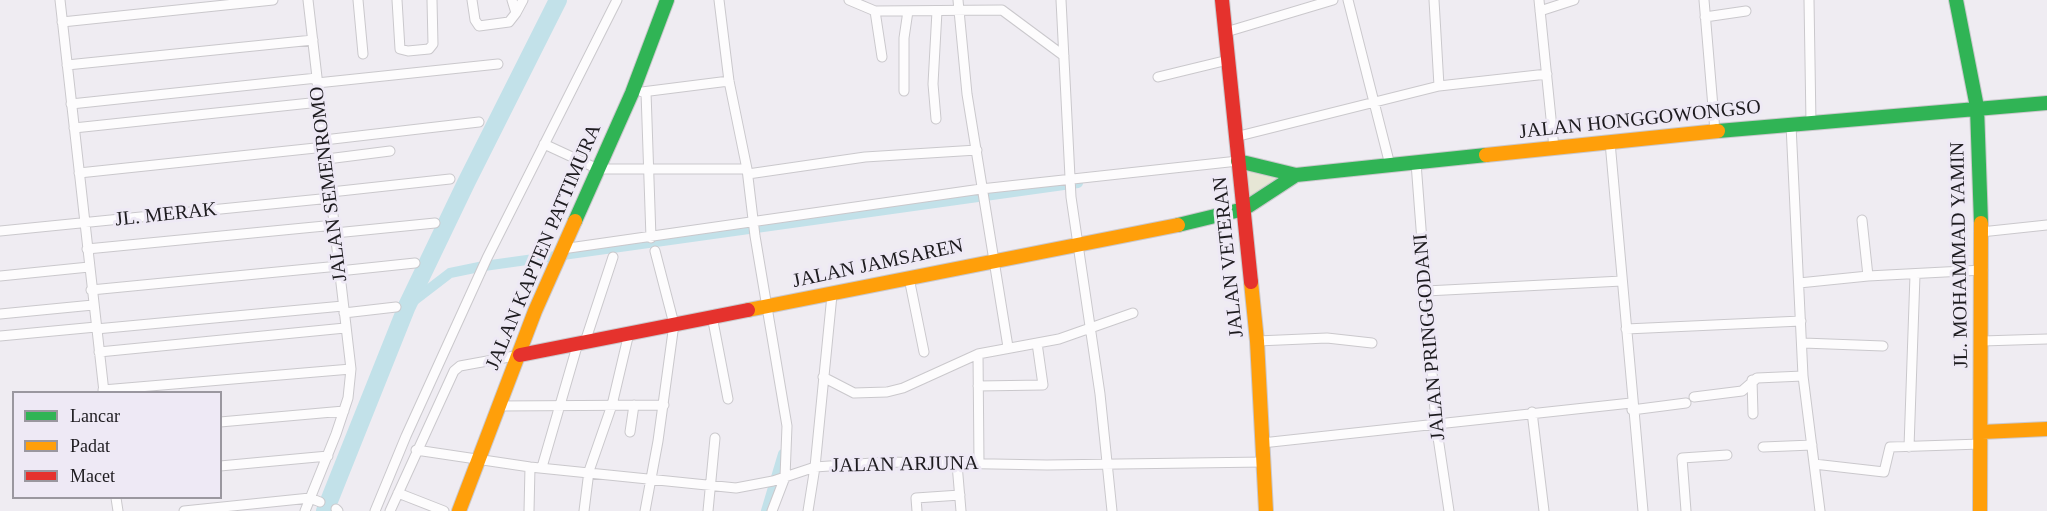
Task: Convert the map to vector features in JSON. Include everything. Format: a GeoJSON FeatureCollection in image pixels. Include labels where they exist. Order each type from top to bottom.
{"type":"FeatureCollection","features":[{"type":"Feature","properties":{"kind":"main road","name":"JALAN KAPTEN PATTIMURA"},"geometry":{"type":"LineString","coordinates":[[459,511],[498,406],[520,355],[534,312],[598,169],[639,92],[667,0]]}},
{"type":"Feature","properties":{"kind":"main road","name":"JALAN VETERAN"},"geometry":{"type":"LineString","coordinates":[[1222,0],[1257,341],[1266,511]]}},
{"type":"Feature","properties":{"kind":"main road","name":"JL. MOHAMMAD YAMIN"},"geometry":{"type":"LineString","coordinates":[[1956,0],[1977,107],[1983,270],[1980,511]]}},
{"type":"Feature","properties":{"kind":"main road","name":"JALAN HONGGOWONGSO"},"geometry":{"type":"LineString","coordinates":[[1238,161],[1296,174],[1715,131],[1977,107],[2047,103]]}},
{"type":"Feature","properties":{"kind":"main road","name":"JALAN JAMSAREN"},"geometry":{"type":"LineString","coordinates":[[520,355],[1211,219],[1244,209],[1296,174]]}},
{"type":"Feature","properties":{"kind":"main road"},"geometry":{"type":"LineString","coordinates":[[1982,438],[2047,429]]}},
{"type":"Feature","properties":{"kind":"street"},"geometry":{"type":"LineString","coordinates":[[60,0],[103,391],[351,369]]}},
{"type":"Feature","properties":{"kind":"street"},"geometry":{"type":"LineString","coordinates":[[62,22],[273,0]]}},
{"type":"Feature","properties":{"kind":"street","name":"JALAN SEMENROMO"},"geometry":{"type":"LineString","coordinates":[[305,511],[344,411],[351,369],[308,0]]}},
{"type":"Feature","properties":{"kind":"street"},"geometry":{"type":"LineString","coordinates":[[358,0],[363,54]]}},
{"type":"Feature","properties":{"kind":"street"},"geometry":{"type":"LineString","coordinates":[[397,0],[400,49],[408,51],[429,49],[433,44],[432,0]]}},
{"type":"Feature","properties":{"kind":"street"},"geometry":{"type":"LineString","coordinates":[[472,0],[475,20],[479,26],[506,24],[516,13],[523,0]]}},
{"type":"Feature","properties":{"kind":"street"},"geometry":{"type":"LineString","coordinates":[[512,0],[516,13]]}},
{"type":"Feature","properties":{"kind":"street"},"geometry":{"type":"LineString","coordinates":[[375,511],[406,436],[487,258],[617,0]]}},
{"type":"Feature","properties":{"kind":"street"},"geometry":{"type":"LineString","coordinates":[[719,0],[729,81],[748,171],[763,307],[787,426],[780,479],[772,511]]}},
{"type":"Feature","properties":{"kind":"street"},"geometry":{"type":"LineString","coordinates":[[849,0],[875,11],[1002,10],[1064,57]]}},
{"type":"Feature","properties":{"kind":"street"},"geometry":{"type":"LineString","coordinates":[[957,0],[963,66],[1008,347]]}},
{"type":"Feature","properties":{"kind":"street"},"geometry":{"type":"LineString","coordinates":[[1061,0],[1071,193],[1091,330],[1112,511]]}},
{"type":"Feature","properties":{"kind":"street"},"geometry":{"type":"LineString","coordinates":[[1226,32],[1334,0]]}},
{"type":"Feature","properties":{"kind":"street"},"geometry":{"type":"LineString","coordinates":[[1348,0],[1390,165]]}},
{"type":"Feature","properties":{"kind":"street"},"geometry":{"type":"LineString","coordinates":[[1434,0],[1439,86]]}},
{"type":"Feature","properties":{"kind":"street"},"geometry":{"type":"LineString","coordinates":[[1539,0],[1554,148]]}},
{"type":"Feature","properties":{"kind":"street"},"geometry":{"type":"LineString","coordinates":[[1540,11],[1574,0]]}},
{"type":"Feature","properties":{"kind":"street"},"geometry":{"type":"LineString","coordinates":[[1704,0],[1715,131]]}},
{"type":"Feature","properties":{"kind":"street"},"geometry":{"type":"LineString","coordinates":[[1809,0],[1811,123]]}},
{"type":"Feature","properties":{"kind":"street"},"geometry":{"type":"LineString","coordinates":[[875,11],[882,57]]}},
{"type":"Feature","properties":{"kind":"street"},"geometry":{"type":"LineString","coordinates":[[904,91],[904,38],[908,11]]}},
{"type":"Feature","properties":{"kind":"street"},"geometry":{"type":"LineString","coordinates":[[936,120],[933,84],[937,11]]}},
{"type":"Feature","properties":{"kind":"street"},"geometry":{"type":"LineString","coordinates":[[1705,17],[1746,11]]}},
{"type":"Feature","properties":{"kind":"street"},"geometry":{"type":"LineString","coordinates":[[67,65],[313,40]]}},
{"type":"Feature","properties":{"kind":"street"},"geometry":{"type":"LineString","coordinates":[[1158,77],[1228,60]]}},
{"type":"Feature","properties":{"kind":"street"},"geometry":{"type":"LineString","coordinates":[[71,104],[498,64]]}},
{"type":"Feature","properties":{"kind":"street"},"geometry":{"type":"LineString","coordinates":[[1235,137],[1439,86],[1547,74]]}},
{"type":"Feature","properties":{"kind":"street"},"geometry":{"type":"LineString","coordinates":[[651,238],[649,170],[639,92],[729,81]]}},
{"type":"Feature","properties":{"kind":"street"},"geometry":{"type":"LineString","coordinates":[[74,128],[320,102]]}},
{"type":"Feature","properties":{"kind":"street"},"geometry":{"type":"LineString","coordinates":[[78,173],[479,122]]}},
{"type":"Feature","properties":{"kind":"street"},"geometry":{"type":"LineString","coordinates":[[1791,125],[1803,376],[1820,511]]}},
{"type":"Feature","properties":{"kind":"street"},"geometry":{"type":"LineString","coordinates":[[1610,142],[1643,511]]}},
{"type":"Feature","properties":{"kind":"street"},"geometry":{"type":"LineString","coordinates":[[544,144],[598,169],[649,170],[748,171],[865,157],[977,150]]}},
{"type":"Feature","properties":{"kind":"street"},"geometry":{"type":"LineString","coordinates":[[327,159],[390,151]]}},
{"type":"Feature","properties":{"kind":"street"},"geometry":{"type":"LineString","coordinates":[[560,254],[651,238],[754,227],[984,190],[1238,161]]}},
{"type":"Feature","properties":{"kind":"street","name":"JALAN PRINGGODANI"},"geometry":{"type":"LineString","coordinates":[[1416,163],[1436,424],[1449,511]]}},
{"type":"Feature","properties":{"kind":"street","name":"JL. MERAK"},"geometry":{"type":"LineString","coordinates":[[0,231],[331,195],[450,179]]}},
{"type":"Feature","properties":{"kind":"street"},"geometry":{"type":"LineString","coordinates":[[1862,220],[1868,276]]}},
{"type":"Feature","properties":{"kind":"street"},"geometry":{"type":"LineString","coordinates":[[87,249],[435,223]]}},
{"type":"Feature","properties":{"kind":"street"},"geometry":{"type":"LineString","coordinates":[[1981,232],[2047,225]]}},
{"type":"Feature","properties":{"kind":"street"},"geometry":{"type":"LineString","coordinates":[[645,511],[664,405],[674,324],[655,251]]}},
{"type":"Feature","properties":{"kind":"street"},"geometry":{"type":"LineString","coordinates":[[542,467],[559,406],[613,257]]}},
{"type":"Feature","properties":{"kind":"street"},"geometry":{"type":"LineString","coordinates":[[91,290],[415,263]]}},
{"type":"Feature","properties":{"kind":"street"},"geometry":{"type":"LineString","coordinates":[[0,276],[89,267]]}},
{"type":"Feature","properties":{"kind":"street"},"geometry":{"type":"LineString","coordinates":[[1799,283],[1868,276],[1983,270]]}},
{"type":"Feature","properties":{"kind":"street"},"geometry":{"type":"LineString","coordinates":[[1909,447],[1915,275]]}},
{"type":"Feature","properties":{"kind":"street"},"geometry":{"type":"LineString","coordinates":[[909,278],[924,352]]}},
{"type":"Feature","properties":{"kind":"street"},"geometry":{"type":"LineString","coordinates":[[1426,291],[1622,281]]}},
{"type":"Feature","properties":{"kind":"street"},"geometry":{"type":"LineString","coordinates":[[808,511],[815,467],[832,295]]}},
{"type":"Feature","properties":{"kind":"street"},"geometry":{"type":"LineString","coordinates":[[0,314],[93,305]]}},
{"type":"Feature","properties":{"kind":"street"},"geometry":{"type":"LineString","coordinates":[[0,336],[396,307]]}},
{"type":"Feature","properties":{"kind":"street"},"geometry":{"type":"LineString","coordinates":[[823,377],[854,393],[886,392],[903,388],[978,354],[1091,330],[1133,313]]}},
{"type":"Feature","properties":{"kind":"street"},"geometry":{"type":"LineString","coordinates":[[712,316],[728,399]]}},
{"type":"Feature","properties":{"kind":"street"},"geometry":{"type":"LineString","coordinates":[[1626,329],[1801,321]]}},
{"type":"Feature","properties":{"kind":"street"},"geometry":{"type":"LineString","coordinates":[[99,352],[345,328]]}},
{"type":"Feature","properties":{"kind":"street"},"geometry":{"type":"LineString","coordinates":[[584,511],[589,471],[612,405],[629,333]]}},
{"type":"Feature","properties":{"kind":"street"},"geometry":{"type":"LineString","coordinates":[[1257,341],[1328,338],[1371,343]]}},
{"type":"Feature","properties":{"kind":"street"},"geometry":{"type":"LineString","coordinates":[[1982,341],[2047,339]]}},
{"type":"Feature","properties":{"kind":"street"},"geometry":{"type":"LineString","coordinates":[[978,386],[1043,386],[1037,343]]}},
{"type":"Feature","properties":{"kind":"street"},"geometry":{"type":"LineString","coordinates":[[1803,343],[1883,346]]}},
{"type":"Feature","properties":{"kind":"street"},"geometry":{"type":"LineString","coordinates":[[978,354],[979,463]]}},
{"type":"Feature","properties":{"kind":"street"},"geometry":{"type":"LineString","coordinates":[[390,511],[454,371],[471,364],[520,355]]}},
{"type":"Feature","properties":{"kind":"street"},"geometry":{"type":"LineString","coordinates":[[1694,397],[1742,391],[1752,380],[1803,376]]}},
{"type":"Feature","properties":{"kind":"street"},"geometry":{"type":"LineString","coordinates":[[1752,380],[1753,414]]}},
{"type":"Feature","properties":{"kind":"street"},"geometry":{"type":"LineString","coordinates":[[1262,443],[1532,412],[1686,403]]}},
{"type":"Feature","properties":{"kind":"street"},"geometry":{"type":"LineString","coordinates":[[630,432],[634,405]]}},
{"type":"Feature","properties":{"kind":"street"},"geometry":{"type":"LineString","coordinates":[[498,406],[664,405]]}},
{"type":"Feature","properties":{"kind":"street"},"geometry":{"type":"LineString","coordinates":[[222,422],[344,411]]}},
{"type":"Feature","properties":{"kind":"street"},"geometry":{"type":"LineString","coordinates":[[1532,412],[1544,511]]}},
{"type":"Feature","properties":{"kind":"street"},"geometry":{"type":"LineString","coordinates":[[708,511],[715,438]]}},
{"type":"Feature","properties":{"kind":"street"},"geometry":{"type":"LineString","coordinates":[[1814,464],[1884,472],[1889,448],[1982,438]]}},
{"type":"Feature","properties":{"kind":"street"},"geometry":{"type":"LineString","coordinates":[[1763,447],[1812,445]]}},
{"type":"Feature","properties":{"kind":"street","name":"JALAN ARJUNA"},"geometry":{"type":"LineString","coordinates":[[416,450],[531,467],[589,471],[709,487],[736,488],[780,479],[815,467],[887,462],[1108,464],[1264,462]]}},
{"type":"Feature","properties":{"kind":"street"},"geometry":{"type":"LineString","coordinates":[[1686,511],[1682,458],[1727,455]]}},
{"type":"Feature","properties":{"kind":"street"},"geometry":{"type":"LineString","coordinates":[[222,466],[328,456]]}},
{"type":"Feature","properties":{"kind":"street"},"geometry":{"type":"LineString","coordinates":[[957,464],[961,511]]}},
{"type":"Feature","properties":{"kind":"street"},"geometry":{"type":"LineString","coordinates":[[529,511],[531,467]]}},
{"type":"Feature","properties":{"kind":"street"},"geometry":{"type":"LineString","coordinates":[[398,493],[444,511]]}},
{"type":"Feature","properties":{"kind":"street"},"geometry":{"type":"LineString","coordinates":[[917,511],[917,498],[960,495]]}},
{"type":"Feature","properties":{"kind":"street"},"geometry":{"type":"LineString","coordinates":[[184,511],[310,498],[320,502]]}},
{"type":"Feature","properties":{"kind":"green space"},"geometry":{"type":"Polygon","coordinates":[[[1240,164],[1295,175],[1246,205],[1240,164]]]}},
{"type":"Feature","properties":{"kind":"waterway"},"geometry":{"type":"LineString","coordinates":[[325,511],[407,306],[558,0]]}},
{"type":"Feature","properties":{"kind":"waterway"},"geometry":{"type":"LineString","coordinates":[[407,306],[450,273],[484,266],[1078,183]]}},
{"type":"Feature","properties":{"kind":"waterway"},"geometry":{"type":"LineString","coordinates":[[766,511],[783,454]]}},
{"type":"Feature","properties":{"kind":"traffic: fast"},"geometry":{"type":"LineString","coordinates":[[575,221],[632,93],[667,0]]}},
{"type":"Feature","properties":{"kind":"traffic: fast"},"geometry":{"type":"LineString","coordinates":[[1956,0],[1977,107],[1981,223]]}},
{"type":"Feature","properties":{"kind":"traffic: fast"},"geometry":{"type":"LineString","coordinates":[[1718,131],[2047,103]]}},
{"type":"Feature","properties":{"kind":"traffic: fast"},"geometry":{"type":"LineString","coordinates":[[1238,161],[1296,175],[1486,155]]}},
{"type":"Feature","properties":{"kind":"traffic: fast"},"geometry":{"type":"LineString","coordinates":[[1178,225],[1244,209],[1296,175]]}},
{"type":"Feature","properties":{"kind":"traffic: slow"},"geometry":{"type":"LineString","coordinates":[[1486,155],[1718,131]]}},
{"type":"Feature","properties":{"kind":"traffic: slow"},"geometry":{"type":"LineString","coordinates":[[459,511],[535,311],[575,221]]}},
{"type":"Feature","properties":{"kind":"traffic: slow"},"geometry":{"type":"LineString","coordinates":[[1980,511],[1981,223]]}},
{"type":"Feature","properties":{"kind":"traffic: slow"},"geometry":{"type":"LineString","coordinates":[[748,310],[1178,225]]}},
{"type":"Feature","properties":{"kind":"traffic: slow"},"geometry":{"type":"LineString","coordinates":[[1251,282],[1257,341],[1266,511]]}},
{"type":"Feature","properties":{"kind":"traffic: slow"},"geometry":{"type":"LineString","coordinates":[[1982,432],[2047,429]]}},
{"type":"Feature","properties":{"kind":"traffic: jam"},"geometry":{"type":"LineString","coordinates":[[1222,0],[1251,282]]}},
{"type":"Feature","properties":{"kind":"traffic: jam"},"geometry":{"type":"LineString","coordinates":[[520,355],[748,310]]}}]}
